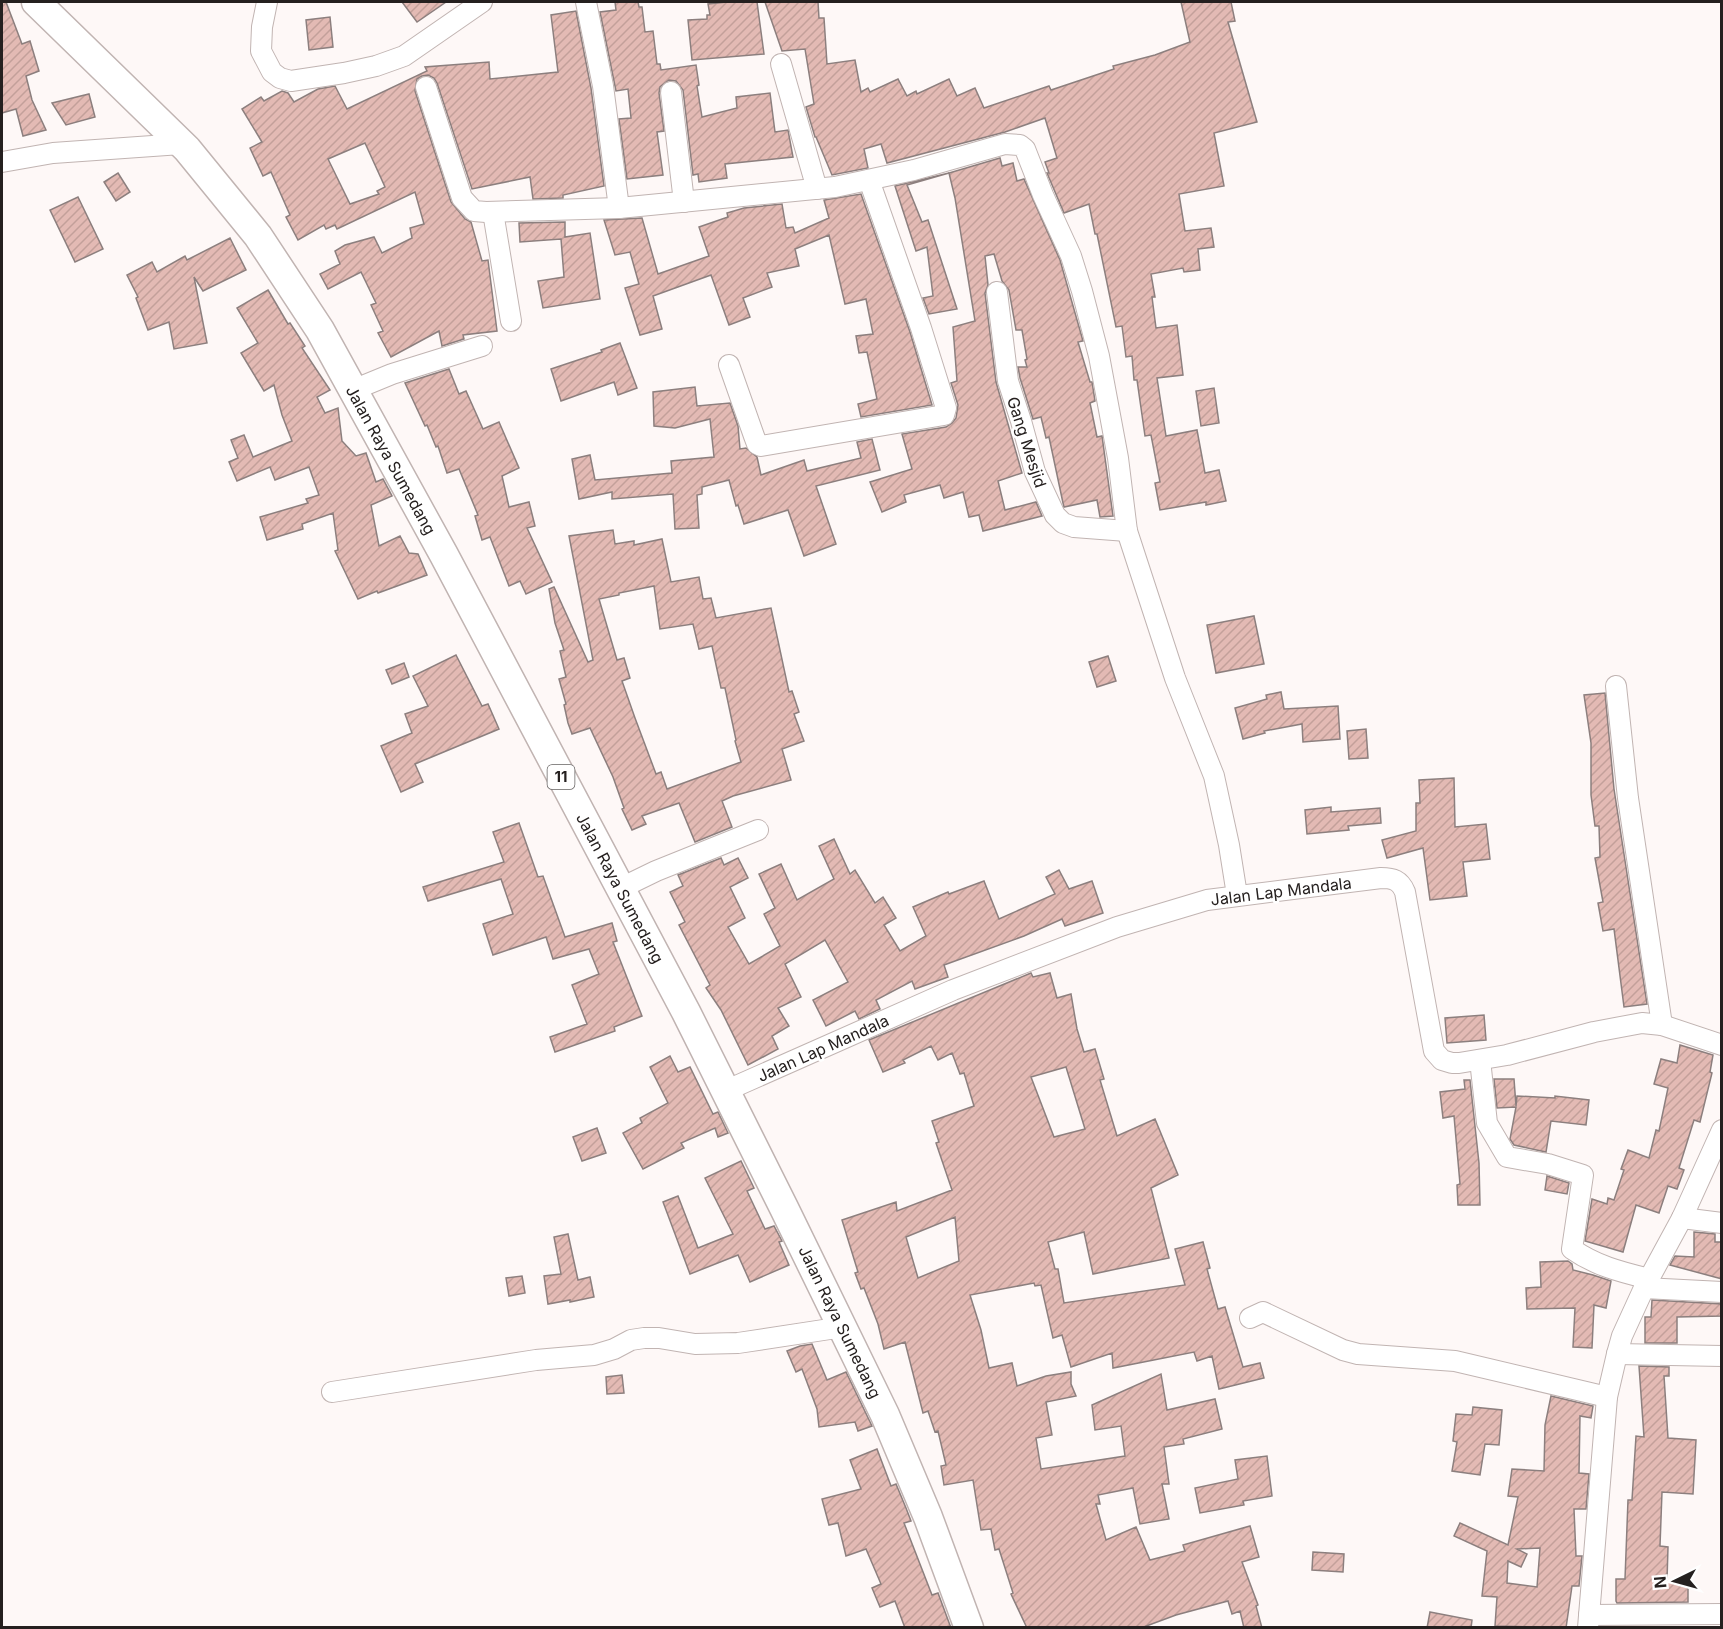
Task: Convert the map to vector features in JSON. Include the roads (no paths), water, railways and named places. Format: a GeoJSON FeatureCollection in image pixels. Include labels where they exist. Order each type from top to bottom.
{"type":"FeatureCollection","features":[{"type":"Feature","properties":{"kind":"highway","name":"Jalan Raya Sumedang"},"geometry":{"type":"LineString","coordinates":[[36,2],[181,144],[258,236],[320,330],[444,555],[725,1091],[885,1415],[928,1517],[969,1628]]}},
{"type":"Feature","properties":{"kind":"street"},"geometry":{"type":"LineString","coordinates":[[267,2],[261,27],[261,51],[272,72],[280,78],[291,81],[376,66],[404,56],[482,2]]}},
{"type":"Feature","properties":{"kind":"street"},"geometry":{"type":"LineString","coordinates":[[586,2],[606,108],[619,208]]}},
{"type":"Feature","properties":{"kind":"street"},"geometry":{"type":"LineString","coordinates":[[781,64],[817,189]]}},
{"type":"Feature","properties":{"kind":"street"},"geometry":{"type":"LineString","coordinates":[[426,87],[445,152],[462,198],[474,211],[619,208],[817,189],[914,170],[1005,144],[1020,145],[1025,149],[1042,195],[1071,256],[1091,324],[1119,458],[1127,531],[1175,678],[1214,776],[1237,895]]}},
{"type":"Feature","properties":{"kind":"street"},"geometry":{"type":"LineString","coordinates":[[671,92],[684,202]]}},
{"type":"Feature","properties":{"kind":"street"},"geometry":{"type":"LineString","coordinates":[[2,162],[53,153],[181,144]]}},
{"type":"Feature","properties":{"kind":"street"},"geometry":{"type":"LineString","coordinates":[[729,365],[754,436],[761,446],[944,415],[946,408],[921,328],[868,180]]}},
{"type":"Feature","properties":{"kind":"street"},"geometry":{"type":"LineString","coordinates":[[493,212],[511,321]]}},
{"type":"Feature","properties":{"kind":"street","name":"Gang Mesjid"},"geometry":{"type":"LineString","coordinates":[[997,292],[1008,381],[1035,472],[1054,515],[1063,523],[1074,527],[1127,531]]}},
{"type":"Feature","properties":{"kind":"street"},"geometry":{"type":"LineString","coordinates":[[353,390],[392,374],[482,346]]}},
{"type":"Feature","properties":{"kind":"street"},"geometry":{"type":"LineString","coordinates":[[1616,686],[1628,798],[1662,1025]]}},
{"type":"Feature","properties":{"kind":"street"},"geometry":{"type":"LineString","coordinates":[[619,889],[656,871],[758,830]]}},
{"type":"Feature","properties":{"kind":"street","name":"Jalan Lap Mandala"},"geometry":{"type":"LineString","coordinates":[[725,1091],[953,990],[1117,927],[1207,900],[1381,878],[1396,880],[1402,884],[1405,891],[1434,1051],[1442,1060],[1452,1064],[1480,1060],[1593,1032],[1642,1023],[1662,1025],[1722,1045]]}},
{"type":"Feature","properties":{"kind":"street"},"geometry":{"type":"LineString","coordinates":[[1480,1060],[1487,1123],[1508,1158],[1548,1164],[1583,1175],[1572,1250],[1605,1268],[1646,1284],[1722,1292]]}},
{"type":"Feature","properties":{"kind":"street"},"geometry":{"type":"LineString","coordinates":[[1722,1130],[1682,1218],[1646,1284],[1622,1336],[1617,1354],[1607,1397],[1598,1529],[1588,1621],[1722,1614]]}},
{"type":"Feature","properties":{"kind":"street"},"geometry":{"type":"LineString","coordinates":[[1682,1218],[1722,1223]]}},
{"type":"Feature","properties":{"kind":"street"},"geometry":{"type":"LineString","coordinates":[[1250,1318],[1263,1312],[1350,1352],[1455,1361],[1607,1397]]}},
{"type":"Feature","properties":{"kind":"street"},"geometry":{"type":"LineString","coordinates":[[332,1392],[536,1360],[594,1354],[614,1349],[631,1340],[644,1338],[666,1338],[695,1344],[738,1343],[843,1327]]}},
{"type":"Feature","properties":{"kind":"street"},"geometry":{"type":"LineString","coordinates":[[1617,1354],[1722,1356]]}}]}
